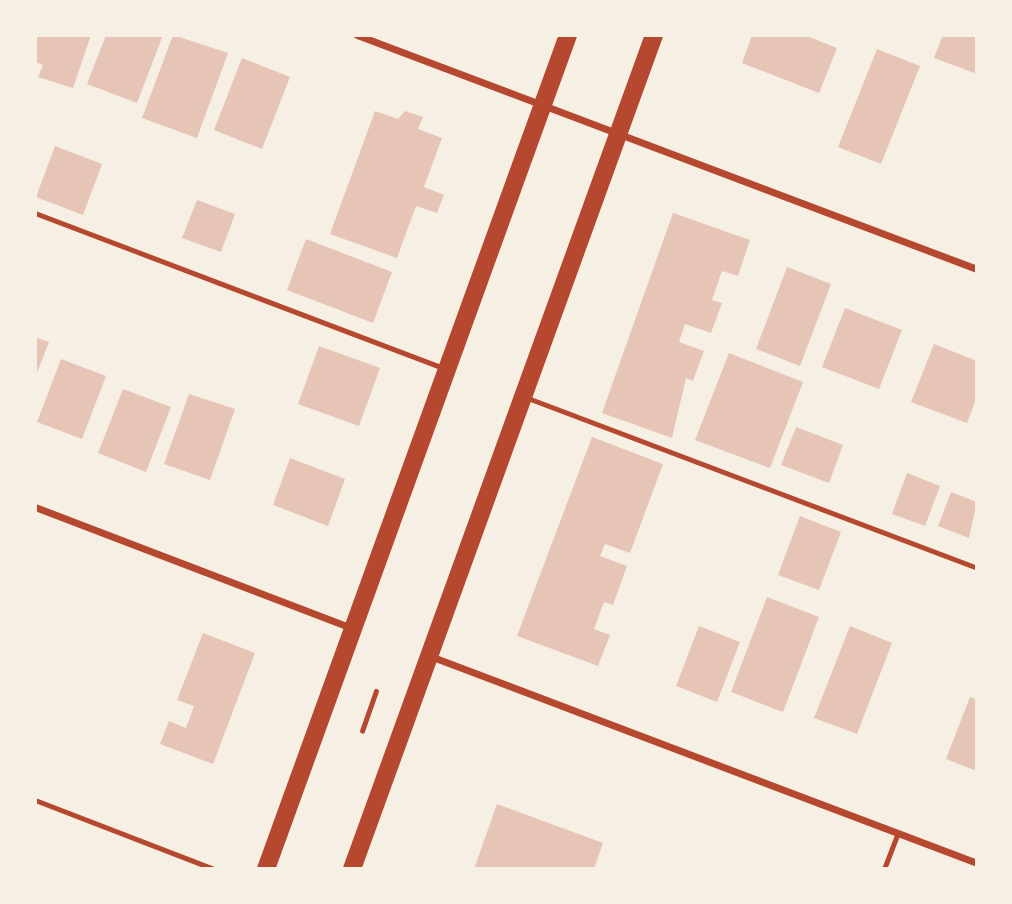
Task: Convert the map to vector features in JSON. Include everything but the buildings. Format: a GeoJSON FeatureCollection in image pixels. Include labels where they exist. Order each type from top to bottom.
{"type":"FeatureCollection","features":[{"type":"Feature","properties":{"kind":"main road"},"geometry":{"type":"LineString","coordinates":[[267,869],[568,35]]}},
{"type":"Feature","properties":{"kind":"main road"},"geometry":{"type":"LineString","coordinates":[[352,869],[654,35]]}},
{"type":"Feature","properties":{"kind":"street"},"geometry":{"type":"LineString","coordinates":[[357,35],[977,269]]}},
{"type":"Feature","properties":{"kind":"street"},"geometry":{"type":"LineString","coordinates":[[35,507],[353,629]]}},
{"type":"Feature","properties":{"kind":"street"},"geometry":{"type":"LineString","coordinates":[[429,656],[977,863]]}},
{"type":"Feature","properties":{"kind":"lane"},"geometry":{"type":"LineString","coordinates":[[35,213],[447,369]]}},
{"type":"Feature","properties":{"kind":"lane"},"geometry":{"type":"LineString","coordinates":[[524,397],[977,568]]}},
{"type":"Feature","properties":{"kind":"lane"},"geometry":{"type":"LineString","coordinates":[[35,800],[214,869]]}},
{"type":"Feature","properties":{"kind":"lane"},"geometry":{"type":"LineString","coordinates":[[884,869],[898,833]]}},
{"type":"Feature","properties":{"kind":"path"},"geometry":{"type":"LineString","coordinates":[[362,731],[376,691]]}}]}
